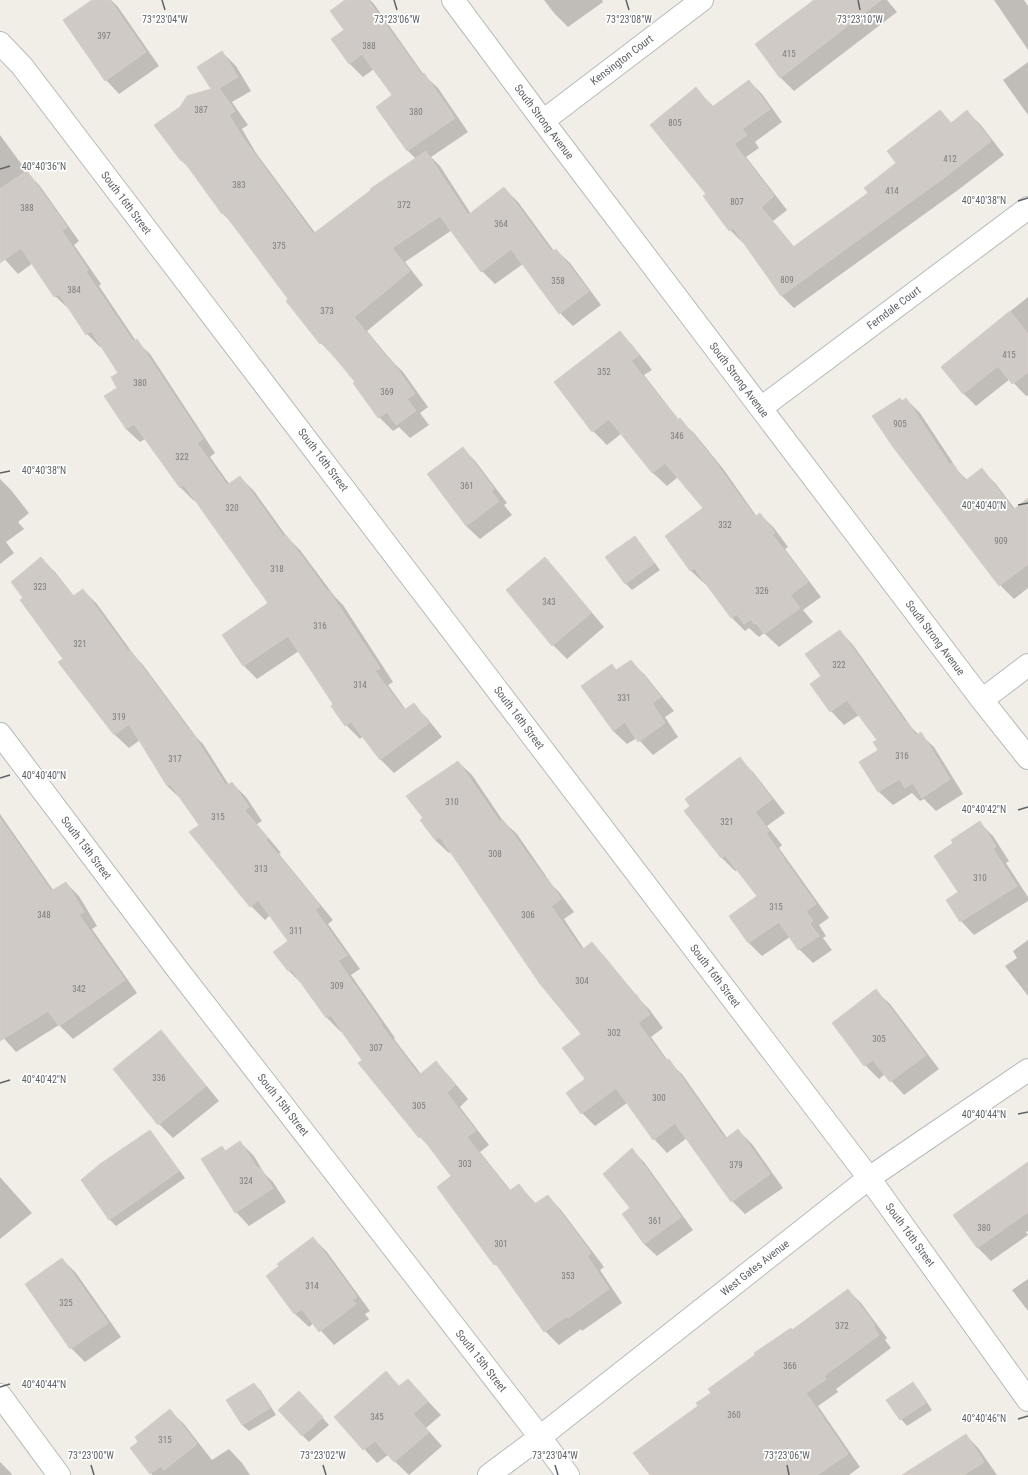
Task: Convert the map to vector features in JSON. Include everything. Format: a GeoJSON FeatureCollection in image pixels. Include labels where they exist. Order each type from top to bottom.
{"type":"FeatureCollection","features":[{"type":"Feature","properties":{"kind":"street","name":"South Strong Avenue"},"geometry":{"type":"LineString","coordinates":[[453,0],[760,408],[982,700],[1028,758]]}},
{"type":"Feature","properties":{"kind":"street","name":"Kensington Court"},"geometry":{"type":"LineString","coordinates":[[543,121],[702,0]]}},
{"type":"Feature","properties":{"kind":"street","name":"South 16th Street"},"geometry":{"type":"LineString","coordinates":[[0,44],[27,72],[869,1178],[1028,1400]]}},
{"type":"Feature","properties":{"kind":"street","name":"Ferndale Court"},"geometry":{"type":"LineString","coordinates":[[760,408],[1028,208]]}},
{"type":"Feature","properties":{"kind":"street"},"geometry":{"type":"LineString","coordinates":[[982,700],[1028,665]]}},
{"type":"Feature","properties":{"kind":"street","name":"South 15th Street"},"geometry":{"type":"LineString","coordinates":[[0,734],[178,970],[568,1475]]}},
{"type":"Feature","properties":{"kind":"street","name":"West Gates Avenue"},"geometry":{"type":"LineString","coordinates":[[489,1475],[540,1437],[869,1178],[1028,1070]]}},
{"type":"Feature","properties":{"kind":"street"},"geometry":{"type":"LineString","coordinates":[[0,1395],[59,1475]]}},
{"type":"Feature","properties":{"kind":"building"},"geometry":{"type":"Polygon","coordinates":[[[92,0],[110,0],[146,52],[105,81],[63,20],[92,0]]]}},
{"type":"Feature","properties":{"kind":"building"},"geometry":{"type":"Polygon","coordinates":[[[345,0],[368,0],[422,75],[424,73],[455,118],[407,151],[376,107],[392,95],[362,54],[349,64],[331,39],[344,30],[330,11],[345,0]]]}},
{"type":"Feature","properties":{"kind":"building"},"geometry":{"type":"Polygon","coordinates":[[[814,0],[881,0],[780,78],[755,44],[814,0]]]}},
{"type":"Feature","properties":{"kind":"building"},"geometry":{"type":"Polygon","coordinates":[[[222,51],[238,77],[219,88],[235,111],[229,115],[243,138],[313,234],[371,190],[370,189],[426,151],[468,215],[504,187],[552,252],[556,249],[589,291],[559,314],[511,249],[481,272],[440,216],[392,248],[410,271],[354,317],[388,359],[389,357],[415,394],[407,399],[416,411],[396,425],[387,412],[378,418],[353,383],[355,382],[322,342],[320,344],[286,301],[288,299],[224,213],[222,214],[183,160],[181,161],[154,125],[180,107],[187,96],[211,89],[197,67],[222,51]]]}},
{"type":"Feature","properties":{"kind":"building"},"geometry":{"type":"Polygon","coordinates":[[[749,80],[770,109],[742,129],[747,135],[734,144],[774,196],[761,207],[793,247],[868,193],[864,188],[896,163],[887,151],[940,110],[951,123],[967,110],[991,141],[945,177],[781,296],[733,228],[729,231],[703,196],[706,194],[650,125],[696,87],[712,107],[749,80]]]}},
{"type":"Feature","properties":{"kind":"building"},"geometry":{"type":"Polygon","coordinates":[[[27,171],[67,227],[62,231],[88,270],[86,272],[133,341],[137,339],[203,439],[197,443],[227,485],[240,476],[284,537],[286,535],[328,592],[329,591],[380,668],[375,671],[404,710],[414,703],[429,723],[380,760],[351,722],[345,726],[331,706],[333,704],[288,636],[243,666],[222,635],[268,603],[184,485],[180,488],[134,424],[126,429],[104,396],[117,388],[111,377],[118,373],[91,331],[86,335],[59,294],[54,297],[21,248],[0,263],[0,189],[27,171]]]}},
{"type":"Feature","properties":{"kind":"building"},"geometry":{"type":"Polygon","coordinates":[[[1010,311],[1028,334],[1028,372],[1012,384],[998,366],[963,394],[941,367],[1010,311]]]}},
{"type":"Feature","properties":{"kind":"building"},"geometry":{"type":"Polygon","coordinates":[[[620,331],[639,355],[631,361],[678,420],[680,418],[710,455],[755,517],[760,513],[775,533],[772,534],[808,582],[790,595],[800,608],[764,634],[751,619],[744,624],[737,614],[731,618],[694,568],[690,571],[665,536],[703,508],[665,463],[652,473],[609,419],[592,432],[554,382],[620,331]]]}},
{"type":"Feature","properties":{"kind":"building"},"geometry":{"type":"Polygon","coordinates":[[[900,398],[902,401],[906,398],[950,465],[952,463],[965,481],[982,468],[1013,510],[1028,498],[1028,564],[999,586],[893,447],[872,416],[900,398]]]}},
{"type":"Feature","properties":{"kind":"building"},"geometry":{"type":"Polygon","coordinates":[[[463,447],[494,489],[491,491],[499,501],[466,526],[427,474],[463,447]]]}},
{"type":"Feature","properties":{"kind":"building"},"geometry":{"type":"Polygon","coordinates":[[[635,536],[654,563],[625,584],[605,557],[635,536]]]}},
{"type":"Feature","properties":{"kind":"building"},"geometry":{"type":"Polygon","coordinates":[[[41,557],[73,596],[83,589],[128,651],[130,650],[189,730],[190,729],[226,786],[232,782],[249,807],[244,810],[268,838],[266,840],[320,906],[315,910],[347,955],[338,961],[382,1024],[381,1025],[419,1075],[436,1061],[455,1085],[447,1093],[476,1131],[467,1137],[509,1191],[519,1184],[534,1204],[548,1195],[591,1253],[587,1256],[609,1289],[568,1318],[567,1316],[544,1332],[496,1264],[494,1265],[437,1187],[451,1176],[421,1136],[419,1138],[358,1063],[362,1060],[331,1015],[326,1018],[291,969],[288,971],[273,952],[288,941],[258,900],[250,907],[189,832],[199,825],[170,784],[167,786],[129,724],[114,735],[58,662],[63,659],[20,600],[23,598],[11,582],[41,557]]]}},
{"type":"Feature","properties":{"kind":"building"},"geometry":{"type":"Polygon","coordinates":[[[545,557],[591,613],[552,646],[506,590],[545,557]]]}},
{"type":"Feature","properties":{"kind":"building"},"geometry":{"type":"Polygon","coordinates":[[[840,630],[916,736],[921,732],[950,779],[922,798],[913,783],[905,788],[900,779],[878,792],[859,762],[878,750],[873,742],[877,740],[847,700],[830,712],[810,684],[821,676],[805,654],[840,630]]]}},
{"type":"Feature","properties":{"kind":"building"},"geometry":{"type":"Polygon","coordinates":[[[631,660],[661,697],[652,703],[665,723],[638,742],[625,722],[613,731],[581,686],[612,664],[616,670],[631,660]]]}},
{"type":"Feature","properties":{"kind":"building"},"geometry":{"type":"Polygon","coordinates":[[[740,757],[772,799],[755,812],[769,831],[766,833],[816,904],[806,911],[813,921],[810,924],[819,936],[798,950],[779,922],[748,943],[729,916],[757,896],[725,855],[721,858],[684,811],[690,806],[685,799],[740,757]]]}},
{"type":"Feature","properties":{"kind":"building"},"geometry":{"type":"Polygon","coordinates":[[[458,761],[500,822],[503,820],[561,899],[551,906],[582,950],[592,942],[635,995],[636,994],[650,1014],[638,1023],[666,1061],[669,1059],[725,1139],[738,1129],[770,1174],[731,1202],[675,1123],[653,1140],[616,1088],[581,1114],[566,1093],[585,1079],[562,1048],[581,1034],[540,984],[440,837],[435,840],[420,820],[423,818],[406,796],[458,761]]]}},
{"type":"Feature","properties":{"kind":"building"},"geometry":{"type":"Polygon","coordinates":[[[0,818],[51,891],[66,882],[84,912],[79,915],[125,980],[59,1026],[48,1011],[0,1041],[0,818]]]}},
{"type":"Feature","properties":{"kind":"building"},"geometry":{"type":"Polygon","coordinates":[[[980,821],[996,847],[993,849],[1017,886],[960,922],[946,900],[958,892],[934,856],[953,843],[951,840],[980,821]]]}},
{"type":"Feature","properties":{"kind":"building"},"geometry":{"type":"Polygon","coordinates":[[[876,989],[926,1055],[890,1082],[873,1060],[864,1066],[832,1023],[876,989]]]}},
{"type":"Feature","properties":{"kind":"building"},"geometry":{"type":"Polygon","coordinates":[[[161,1030],[206,1086],[158,1125],[113,1069],[161,1030]]]}},
{"type":"Feature","properties":{"kind":"building"},"geometry":{"type":"Polygon","coordinates":[[[150,1130],[179,1171],[109,1220],[81,1180],[100,1164],[150,1130]]]}},
{"type":"Feature","properties":{"kind":"building"},"geometry":{"type":"Polygon","coordinates":[[[240,1141],[257,1168],[259,1167],[273,1188],[235,1213],[201,1159],[222,1146],[225,1151],[240,1141]]]}},
{"type":"Feature","properties":{"kind":"building"},"geometry":{"type":"Polygon","coordinates":[[[632,1148],[681,1217],[644,1244],[622,1214],[630,1208],[603,1174],[632,1148]]]}},
{"type":"Feature","properties":{"kind":"building"},"geometry":{"type":"Polygon","coordinates":[[[1028,1162],[1028,1212],[977,1248],[953,1215],[1028,1162]]]}},
{"type":"Feature","properties":{"kind":"building"},"geometry":{"type":"Polygon","coordinates":[[[313,1237],[357,1297],[352,1300],[356,1304],[319,1332],[302,1309],[294,1314],[266,1276],[279,1266],[277,1264],[313,1237]]]}},
{"type":"Feature","properties":{"kind":"building"},"geometry":{"type":"Polygon","coordinates":[[[62,1258],[108,1323],[70,1349],[25,1284],[62,1258]]]}},
{"type":"Feature","properties":{"kind":"building"},"geometry":{"type":"Polygon","coordinates":[[[848,1289],[875,1325],[873,1326],[879,1335],[824,1376],[826,1379],[806,1393],[848,1454],[817,1475],[650,1475],[633,1453],[698,1406],[696,1403],[711,1393],[708,1389],[755,1355],[754,1353],[791,1328],[792,1330],[848,1289]]]}},
{"type":"Feature","properties":{"kind":"building"},"geometry":{"type":"Polygon","coordinates":[[[386,1371],[399,1386],[408,1379],[428,1401],[413,1414],[429,1432],[394,1462],[375,1441],[363,1450],[334,1417],[386,1371]]]}},
{"type":"Feature","properties":{"kind":"building"},"geometry":{"type":"Polygon","coordinates":[[[913,1382],[926,1403],[900,1420],[886,1400],[913,1382]]]}},
{"type":"Feature","properties":{"kind":"building"},"geometry":{"type":"Polygon","coordinates":[[[254,1383],[270,1408],[242,1425],[226,1400],[254,1383]]]}},
{"type":"Feature","properties":{"kind":"building"},"geometry":{"type":"Polygon","coordinates":[[[299,1391],[323,1417],[302,1436],[278,1410],[299,1391]]]}},
{"type":"Feature","properties":{"kind":"building"},"geometry":{"type":"Polygon","coordinates":[[[170,1409],[197,1444],[164,1470],[161,1466],[150,1474],[130,1448],[138,1442],[135,1437],[170,1409]]]}},
{"type":"Feature","properties":{"kind":"building"},"geometry":{"type":"Polygon","coordinates":[[[966,1434],[984,1462],[964,1475],[902,1475],[966,1434]]]}}]}
